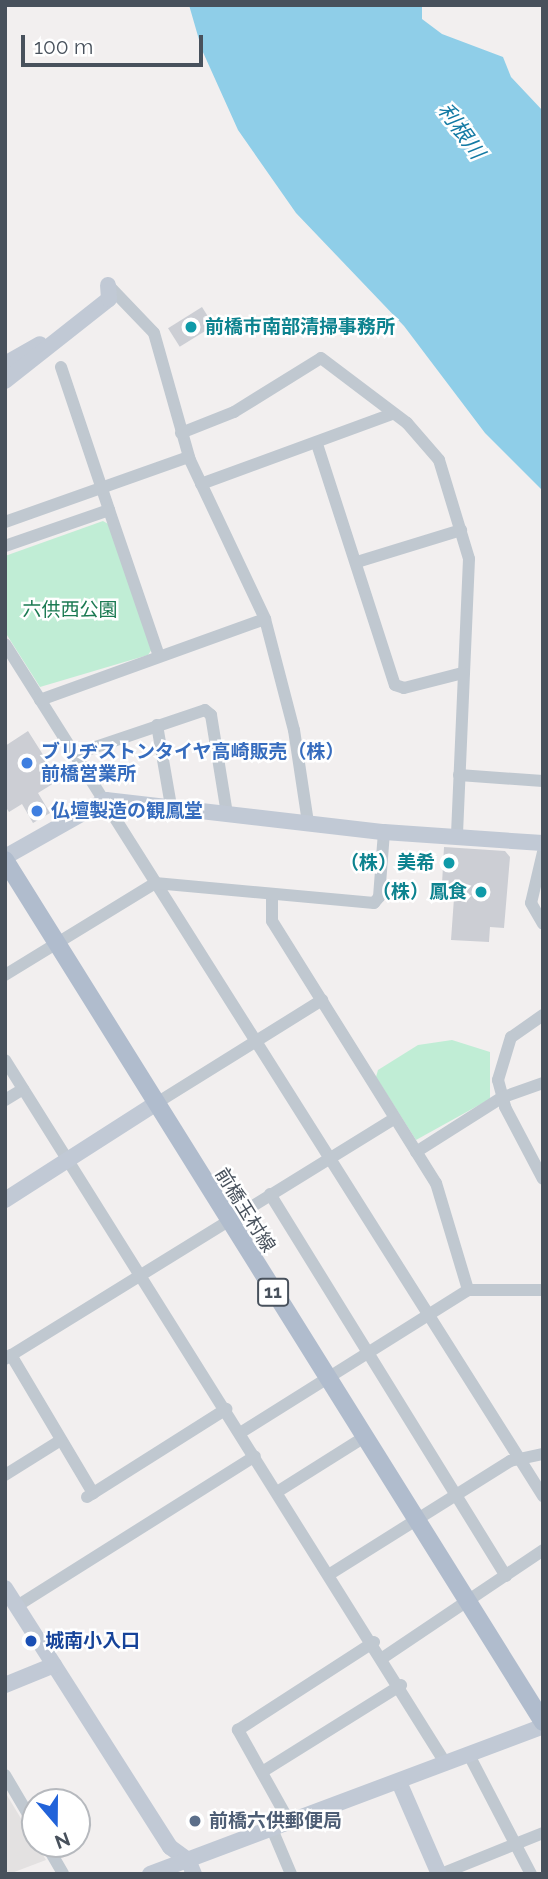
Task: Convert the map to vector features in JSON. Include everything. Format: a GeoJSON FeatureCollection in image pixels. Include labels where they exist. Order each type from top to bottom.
{"type":"FeatureCollection","features":[{"type":"Feature","properties":{"kind":"main road","name":"前橋玉村線"},"geometry":{"type":"LineString","coordinates":[[5,859],[227,1221],[366,1436],[543,1724]]}},
{"type":"Feature","properties":{"kind":"street"},"geometry":{"type":"LineString","coordinates":[[5,364],[64,326],[108,285]]}},
{"type":"Feature","properties":{"kind":"street"},"geometry":{"type":"LineString","coordinates":[[5,381],[108,299],[108,285]]}},
{"type":"Feature","properties":{"kind":"street"},"geometry":{"type":"LineString","coordinates":[[108,285],[154,333],[189,457],[265,620],[294,730],[308,822]]}},
{"type":"Feature","properties":{"kind":"street"},"geometry":{"type":"LineString","coordinates":[[181,433],[234,412],[321,358],[392,414],[439,460],[469,559],[457,837]]}},
{"type":"Feature","properties":{"kind":"street"},"geometry":{"type":"LineString","coordinates":[[61,367],[159,656]]}},
{"type":"Feature","properties":{"kind":"street"},"geometry":{"type":"LineString","coordinates":[[201,484],[317,444],[392,414]]}},
{"type":"Feature","properties":{"kind":"street"},"geometry":{"type":"LineString","coordinates":[[317,444],[358,562],[395,685],[463,673]]}},
{"type":"Feature","properties":{"kind":"street"},"geometry":{"type":"LineString","coordinates":[[5,522],[189,457]]}},
{"type":"Feature","properties":{"kind":"street"},"geometry":{"type":"LineString","coordinates":[[5,546],[109,510]]}},
{"type":"Feature","properties":{"kind":"street"},"geometry":{"type":"LineString","coordinates":[[358,562],[461,530]]}},
{"type":"Feature","properties":{"kind":"street"},"geometry":{"type":"LineString","coordinates":[[40,700],[265,620]]}},
{"type":"Feature","properties":{"kind":"street"},"geometry":{"type":"LineString","coordinates":[[5,644],[329,1155],[516,1459],[543,1496]]}},
{"type":"Feature","properties":{"kind":"street"},"geometry":{"type":"LineString","coordinates":[[75,754],[157,725],[209,711],[228,814]]}},
{"type":"Feature","properties":{"kind":"street"},"geometry":{"type":"LineString","coordinates":[[157,725],[171,806]]}},
{"type":"Feature","properties":{"kind":"street"},"geometry":{"type":"LineString","coordinates":[[459,775],[543,780]]}},
{"type":"Feature","properties":{"kind":"street"},"geometry":{"type":"LineString","coordinates":[[5,859],[104,800],[384,832],[543,843]]}},
{"type":"Feature","properties":{"kind":"street"},"geometry":{"type":"LineString","coordinates":[[5,975],[155,883],[374,903],[379,897],[384,832]]}},
{"type":"Feature","properties":{"kind":"street"},"geometry":{"type":"LineString","coordinates":[[543,852],[531,900],[543,924]]}},
{"type":"Feature","properties":{"kind":"street"},"geometry":{"type":"LineString","coordinates":[[272,895],[272,921],[416,1152],[443,1201],[468,1290]]}},
{"type":"Feature","properties":{"kind":"street"},"geometry":{"type":"LineString","coordinates":[[5,1200],[322,1000]]}},
{"type":"Feature","properties":{"kind":"street"},"geometry":{"type":"LineString","coordinates":[[543,1014],[511,1037],[503,1053],[501,1098],[543,1179]]}},
{"type":"Feature","properties":{"kind":"street"},"geometry":{"type":"LineString","coordinates":[[5,1060],[384,1657],[446,1763]]}},
{"type":"Feature","properties":{"kind":"street"},"geometry":{"type":"LineString","coordinates":[[416,1152],[501,1098],[543,1083]]}},
{"type":"Feature","properties":{"kind":"street"},"geometry":{"type":"LineString","coordinates":[[5,1100],[23,1089]]}},
{"type":"Feature","properties":{"kind":"street"},"geometry":{"type":"LineString","coordinates":[[226,1409],[90,1495],[61,1440],[8,1357],[329,1155],[395,1118]]}},
{"type":"Feature","properties":{"kind":"street"},"geometry":{"type":"LineString","coordinates":[[270,1194],[506,1576]]}},
{"type":"Feature","properties":{"kind":"street"},"geometry":{"type":"LineString","coordinates":[[240,1433],[468,1290],[543,1290]]}},
{"type":"Feature","properties":{"kind":"street"},"geometry":{"type":"LineString","coordinates":[[277,1492],[366,1436]]}},
{"type":"Feature","properties":{"kind":"street"},"geometry":{"type":"LineString","coordinates":[[5,1475],[61,1440]]}},
{"type":"Feature","properties":{"kind":"street"},"geometry":{"type":"LineString","coordinates":[[330,1574],[455,1494],[516,1459],[543,1454]]}},
{"type":"Feature","properties":{"kind":"street"},"geometry":{"type":"LineString","coordinates":[[17,1606],[255,1456]]}},
{"type":"Feature","properties":{"kind":"street"},"geometry":{"type":"LineString","coordinates":[[384,1657],[543,1550]]}},
{"type":"Feature","properties":{"kind":"street"},"geometry":{"type":"LineString","coordinates":[[5,1588],[183,1868]]}},
{"type":"Feature","properties":{"kind":"street"},"geometry":{"type":"LineString","coordinates":[[290,1822],[240,1736],[240,1727],[374,1642]]}},
{"type":"Feature","properties":{"kind":"street"},"geometry":{"type":"LineString","coordinates":[[5,1685],[54,1665]]}},
{"type":"Feature","properties":{"kind":"street"},"geometry":{"type":"LineString","coordinates":[[262,1772],[401,1685]]}},
{"type":"Feature","properties":{"kind":"street"},"geometry":{"type":"LineString","coordinates":[[150,1874],[183,1868],[272,1829],[469,1755],[543,1724]]}},
{"type":"Feature","properties":{"kind":"street"},"geometry":{"type":"LineString","coordinates":[[469,1755],[531,1874]]}},
{"type":"Feature","properties":{"kind":"street"},"geometry":{"type":"LineString","coordinates":[[5,1776],[21,1803]]}},
{"type":"Feature","properties":{"kind":"street"},"geometry":{"type":"LineString","coordinates":[[399,1782],[440,1874],[543,1833]]}},
{"type":"Feature","properties":{"kind":"street"},"geometry":{"type":"LineString","coordinates":[[272,1829],[291,1874]]}},
{"type":"Feature","properties":{"kind":"street"},"geometry":{"type":"LineString","coordinates":[[54,1858],[63,1874]]}},
{"type":"Feature","properties":{"kind":"shaded area"},"geometry":{"type":"Polygon","coordinates":[[[5,1792],[21,1819],[21,1858],[46,1860],[5,1874],[5,1792]]]}},
{"type":"Feature","properties":{"kind":"green space","name":"六供西公園"},"geometry":{"type":"Polygon","coordinates":[[[103,521],[110,525],[152,649],[148,655],[40,687],[5,632],[5,556],[103,521]]]}},
{"type":"Feature","properties":{"kind":"green space"},"geometry":{"type":"Polygon","coordinates":[[[452,1040],[490,1052],[490,1099],[416,1140],[376,1077],[378,1070],[418,1045],[452,1040]]]}},
{"type":"Feature","properties":{"kind":"water","name":"利根川"},"geometry":{"type":"Polygon","coordinates":[[[189,5],[422,5],[422,19],[442,34],[503,57],[511,77],[543,111],[543,491],[485,433],[404,326],[296,213],[238,130],[202,50],[189,5]]]}},
{"type":"Feature","properties":{"kind":"building","name":"前橋市南部清掃事務所"},"geometry":{"type":"Polygon","coordinates":[[[202,307],[214,326],[180,347],[168,328],[202,307]]]}},
{"type":"Feature","properties":{"kind":"building","name":"ブリヂストンタイヤ高崎販売（株） 前橋営業所"},"geometry":{"type":"Polygon","coordinates":[[[28,731],[59,780],[38,793],[50,813],[33,823],[22,804],[9,812],[5,806],[5,746],[28,731]]]}},
{"type":"Feature","properties":{"kind":"building","name":"（株）鳳食"},"geometry":{"type":"Polygon","coordinates":[[[444,847],[505,851],[510,857],[504,928],[490,927],[489,942],[451,940],[455,884],[442,884],[444,847]]]}},
{"type":"Feature","properties":{"kind":"place","name":"前橋市南部清掃事務所"},"geometry":{"type":"Point","coordinates":[191,327]}},
{"type":"Feature","properties":{"kind":"place","name":"ブリヂストンタイヤ高崎販売（株） 前橋営業所"},"geometry":{"type":"Point","coordinates":[27,763]}},
{"type":"Feature","properties":{"kind":"place","name":"仏壇製造の観鳳堂"},"geometry":{"type":"Point","coordinates":[37,811]}},
{"type":"Feature","properties":{"kind":"place","name":"（株）美希"},"geometry":{"type":"Point","coordinates":[449,863]}},
{"type":"Feature","properties":{"kind":"place","name":"（株）鳳食"},"geometry":{"type":"Point","coordinates":[481,892]}},
{"type":"Feature","properties":{"kind":"place","name":"城南小入口"},"geometry":{"type":"Point","coordinates":[31,1641]}},
{"type":"Feature","properties":{"kind":"place","name":"前橋六供郵便局"},"geometry":{"type":"Point","coordinates":[195,1821]}}]}
